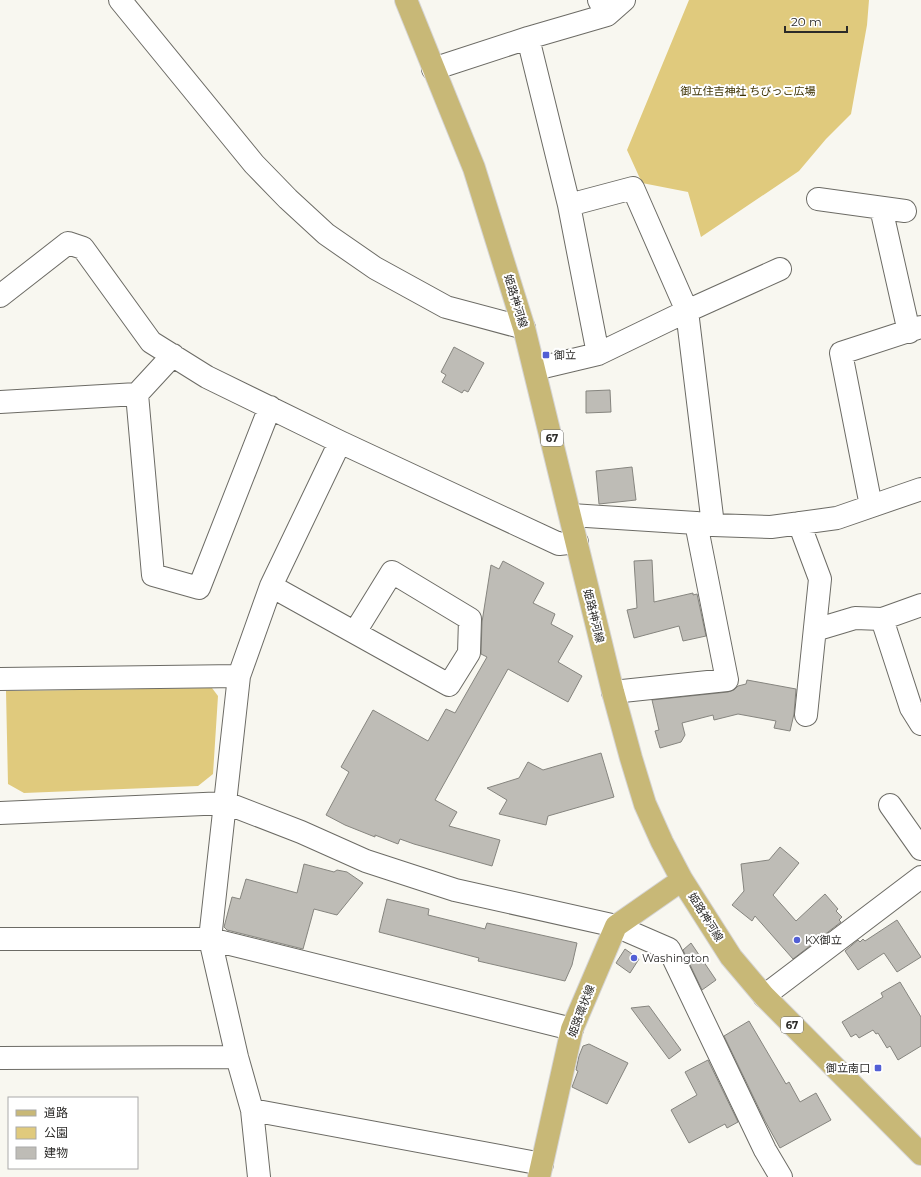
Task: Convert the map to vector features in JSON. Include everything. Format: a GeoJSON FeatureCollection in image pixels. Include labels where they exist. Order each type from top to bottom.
{"type":"FeatureCollection","features":[{"type":"Feature","properties":{"kind":"main road","name":"姫路神河線"},"geometry":{"type":"LineString","coordinates":[[406,0],[474,168],[524,328],[613,692],[645,804],[662,842],[682,880],[731,957],[764,996],[921,1154]]}},
{"type":"Feature","properties":{"kind":"main road"},"geometry":{"type":"LineString","coordinates":[[616,926],[682,880]]}},
{"type":"Feature","properties":{"kind":"main road","name":"姫路環状線"},"geometry":{"type":"LineString","coordinates":[[540,1171],[572,1029],[616,926]]}},
{"type":"Feature","properties":{"kind":"street"},"geometry":{"type":"LineString","coordinates":[[120,0],[254,164],[288,199],[326,234],[375,268],[446,307],[524,328]]}},
{"type":"Feature","properties":{"kind":"street"},"geometry":{"type":"LineString","coordinates":[[433,69],[528,38],[603,7],[624,0]]}},
{"type":"Feature","properties":{"kind":"street"},"geometry":{"type":"LineString","coordinates":[[528,38],[569,205],[598,354]]}},
{"type":"Feature","properties":{"kind":"street"},"geometry":{"type":"LineString","coordinates":[[569,205],[633,188],[687,312],[705,524],[727,680],[613,692]]}},
{"type":"Feature","properties":{"kind":"street"},"geometry":{"type":"LineString","coordinates":[[818,199],[905,211]]}},
{"type":"Feature","properties":{"kind":"street"},"geometry":{"type":"LineString","coordinates":[[871,506],[841,353],[915,330],[881,208]]}},
{"type":"Feature","properties":{"kind":"street"},"geometry":{"type":"LineString","coordinates":[[0,296],[68,243],[83,248],[151,342],[207,377],[340,442],[559,544],[577,542]]}},
{"type":"Feature","properties":{"kind":"street"},"geometry":{"type":"LineString","coordinates":[[535,369],[598,354],[780,269]]}},
{"type":"Feature","properties":{"kind":"street"},"geometry":{"type":"LineString","coordinates":[[0,402],[137,394],[173,356]]}},
{"type":"Feature","properties":{"kind":"street"},"geometry":{"type":"LineString","coordinates":[[137,394],[153,575],[199,588],[270,408]]}},
{"type":"Feature","properties":{"kind":"street"},"geometry":{"type":"LineString","coordinates":[[259,1177],[252,1110],[237,1057],[210,939],[239,676],[271,586],[340,442]]}},
{"type":"Feature","properties":{"kind":"street"},"geometry":{"type":"LineString","coordinates":[[570,515],[771,527],[837,518],[921,489]]}},
{"type":"Feature","properties":{"kind":"street"},"geometry":{"type":"LineString","coordinates":[[799,523],[820,579],[806,715]]}},
{"type":"Feature","properties":{"kind":"street"},"geometry":{"type":"LineString","coordinates":[[271,586],[449,686],[469,653],[470,619],[392,572],[355,632]]}},
{"type":"Feature","properties":{"kind":"street"},"geometry":{"type":"LineString","coordinates":[[815,630],[854,618],[882,619],[921,605]]}},
{"type":"Feature","properties":{"kind":"street"},"geometry":{"type":"LineString","coordinates":[[882,619],[911,708],[921,724]]}},
{"type":"Feature","properties":{"kind":"street"},"geometry":{"type":"LineString","coordinates":[[0,679],[239,676]]}},
{"type":"Feature","properties":{"kind":"street"},"geometry":{"type":"LineString","coordinates":[[0,813],[226,802],[301,832],[366,861],[455,890],[616,926],[669,949],[765,1150],[781,1177]]}},
{"type":"Feature","properties":{"kind":"street"},"geometry":{"type":"LineString","coordinates":[[890,805],[921,849]]}},
{"type":"Feature","properties":{"kind":"street"},"geometry":{"type":"LineString","coordinates":[[764,996],[918,884]]}},
{"type":"Feature","properties":{"kind":"street"},"geometry":{"type":"LineString","coordinates":[[0,939],[210,939],[572,1029]]}},
{"type":"Feature","properties":{"kind":"street"},"geometry":{"type":"LineString","coordinates":[[0,1058],[237,1057]]}},
{"type":"Feature","properties":{"kind":"street"},"geometry":{"type":"LineString","coordinates":[[252,1110],[540,1171]]}},
{"type":"Feature","properties":{"kind":"green space","name":"御立住吉神社 ちびっこ広場"},"geometry":{"type":"Polygon","coordinates":[[[689,0],[869,0],[867,25],[851,114],[826,139],[799,171],[701,237],[688,192],[642,183],[627,150],[689,0]]]}},
{"type":"Feature","properties":{"kind":"green space"},"geometry":{"type":"Polygon","coordinates":[[[212,688],[218,696],[213,774],[198,786],[24,793],[8,784],[6,691],[212,688]]]}},
{"type":"Feature","properties":{"kind":"building"},"geometry":{"type":"Polygon","coordinates":[[[454,347],[484,363],[468,392],[464,390],[462,393],[442,382],[446,375],[441,372],[454,347]]]}},
{"type":"Feature","properties":{"kind":"building"},"geometry":{"type":"Polygon","coordinates":[[[610,390],[611,412],[586,413],[586,391],[610,390]]]}},
{"type":"Feature","properties":{"kind":"building"},"geometry":{"type":"Polygon","coordinates":[[[632,467],[636,500],[599,504],[596,471],[632,467]]]}},
{"type":"Feature","properties":{"kind":"building"},"geometry":{"type":"Polygon","coordinates":[[[652,560],[654,602],[693,593],[693,595],[697,594],[706,636],[683,641],[679,626],[634,638],[627,610],[637,608],[634,561],[652,560]]]}},
{"type":"Feature","properties":{"kind":"building"},"geometry":{"type":"Polygon","coordinates":[[[503,561],[544,583],[533,603],[555,614],[551,624],[573,636],[558,662],[582,676],[568,702],[508,669],[435,800],[457,812],[449,826],[500,840],[492,866],[400,839],[398,844],[375,835],[375,837],[345,825],[326,815],[349,772],[341,767],[373,710],[428,741],[446,709],[455,713],[487,657],[481,654],[482,622],[491,565],[499,569],[503,561]]]}},
{"type":"Feature","properties":{"kind":"building"},"geometry":{"type":"Polygon","coordinates":[[[747,680],[796,689],[794,714],[790,731],[774,728],[776,721],[738,714],[714,720],[713,715],[682,723],[685,735],[681,742],[660,748],[655,731],[659,730],[652,700],[728,692],[734,690],[738,686],[746,684],[747,680]]]}},
{"type":"Feature","properties":{"kind":"building"},"geometry":{"type":"Polygon","coordinates":[[[601,753],[614,797],[548,816],[546,825],[499,814],[507,800],[487,788],[519,778],[528,762],[543,770],[601,753]]]}},
{"type":"Feature","properties":{"kind":"building"},"geometry":{"type":"Polygon","coordinates":[[[780,847],[799,863],[773,895],[796,921],[825,894],[838,909],[836,911],[842,917],[839,920],[841,922],[793,959],[755,916],[752,921],[732,905],[744,891],[741,864],[769,860],[780,847]]]}},
{"type":"Feature","properties":{"kind":"building"},"geometry":{"type":"Polygon","coordinates":[[[304,864],[334,872],[337,870],[347,872],[363,883],[337,915],[314,909],[303,949],[227,930],[224,927],[232,897],[240,899],[246,879],[297,893],[304,864]]]}},
{"type":"Feature","properties":{"kind":"building"},"geometry":{"type":"Polygon","coordinates":[[[387,899],[429,909],[428,915],[485,929],[487,923],[577,943],[572,965],[565,981],[478,961],[479,958],[379,932],[387,899]]]}},
{"type":"Feature","properties":{"kind":"building"},"geometry":{"type":"Polygon","coordinates":[[[897,920],[921,957],[897,972],[884,953],[858,970],[845,951],[858,940],[860,942],[863,939],[865,941],[897,920]]]}},
{"type":"Feature","properties":{"kind":"building"},"geometry":{"type":"Polygon","coordinates":[[[691,943],[716,980],[702,990],[683,950],[691,943]]]}},
{"type":"Feature","properties":{"kind":"building"},"geometry":{"type":"Polygon","coordinates":[[[625,949],[639,959],[630,973],[616,963],[625,949]]]}},
{"type":"Feature","properties":{"kind":"building"},"geometry":{"type":"Polygon","coordinates":[[[900,982],[921,1017],[921,1046],[898,1060],[890,1046],[887,1048],[878,1033],[876,1034],[873,1030],[859,1038],[856,1034],[851,1037],[842,1022],[883,997],[881,993],[900,982]]]}},
{"type":"Feature","properties":{"kind":"building"},"geometry":{"type":"Polygon","coordinates":[[[649,1006],[681,1050],[669,1059],[631,1008],[649,1006]]]}},
{"type":"Feature","properties":{"kind":"building"},"geometry":{"type":"Polygon","coordinates":[[[749,1021],[786,1084],[789,1082],[800,1102],[816,1093],[831,1120],[780,1148],[765,1121],[724,1036],[749,1021]]]}},
{"type":"Feature","properties":{"kind":"building"},"geometry":{"type":"Polygon","coordinates":[[[589,1044],[628,1063],[607,1104],[572,1087],[578,1071],[576,1070],[579,1056],[583,1046],[589,1044]]]}},
{"type":"Feature","properties":{"kind":"building"},"geometry":{"type":"Polygon","coordinates":[[[708,1060],[738,1122],[727,1128],[725,1124],[689,1143],[671,1110],[697,1095],[685,1072],[708,1060]]]}},
{"type":"Feature","properties":{"kind":"place","name":"御立"},"geometry":{"type":"Point","coordinates":[546,355]}},
{"type":"Feature","properties":{"kind":"place","name":"KX御立"},"geometry":{"type":"Point","coordinates":[797,940]}},
{"type":"Feature","properties":{"kind":"place","name":"Washington"},"geometry":{"type":"Point","coordinates":[634,958]}},
{"type":"Feature","properties":{"kind":"place","name":"御立南口"},"geometry":{"type":"Point","coordinates":[878,1068]}}]}
